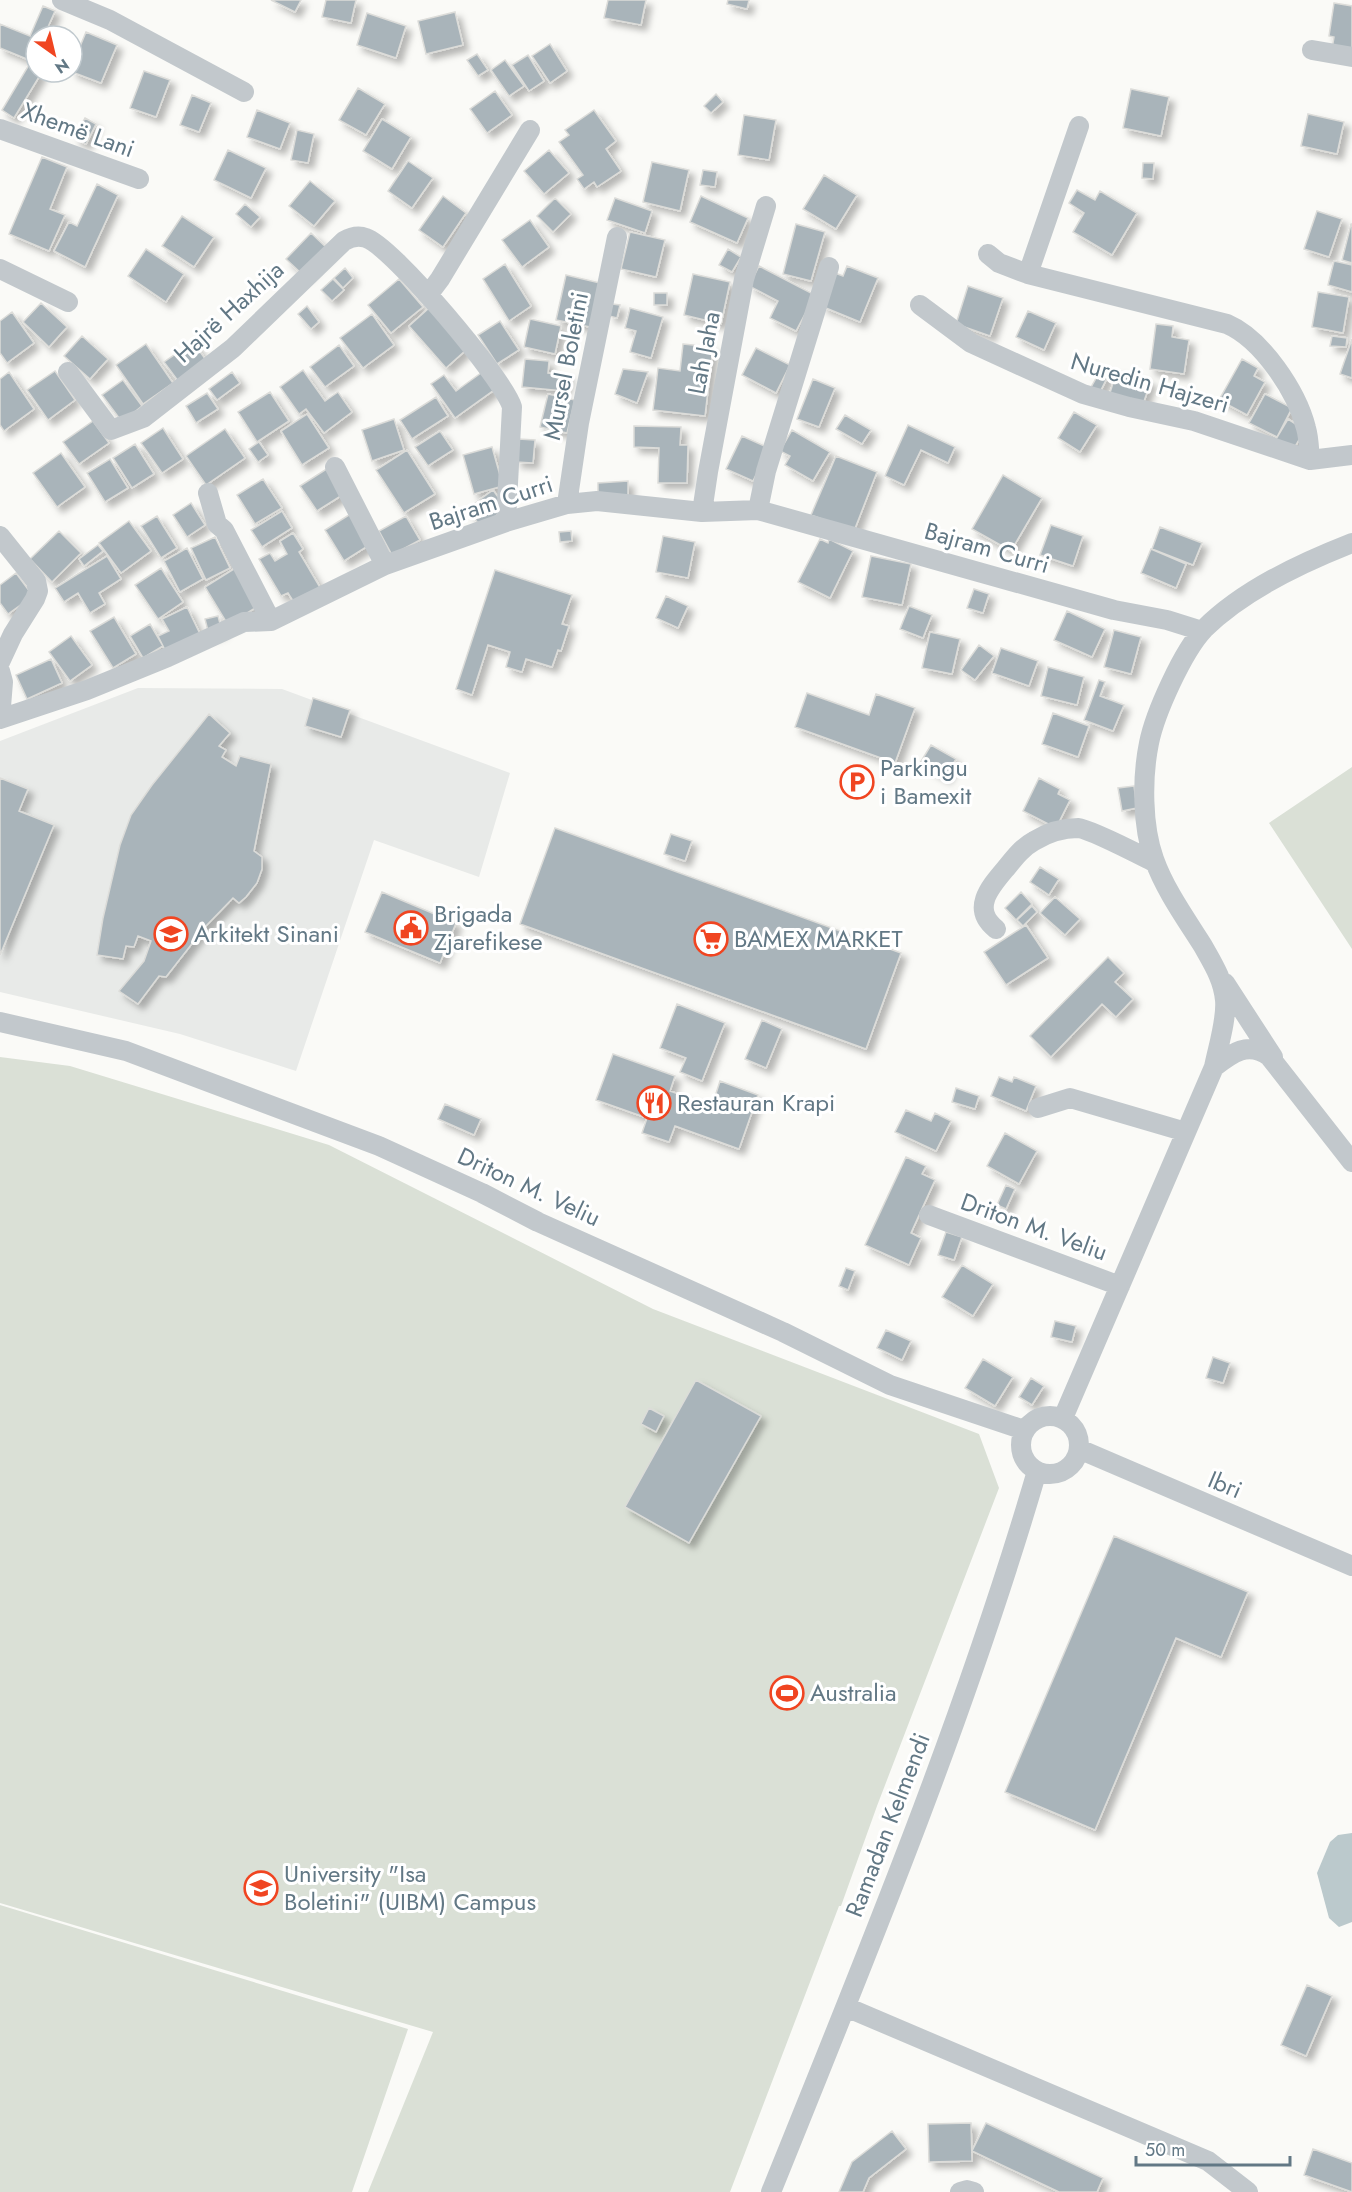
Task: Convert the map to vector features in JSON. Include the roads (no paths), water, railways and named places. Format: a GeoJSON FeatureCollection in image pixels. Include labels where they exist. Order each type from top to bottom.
{"type":"FeatureCollection","features":[{"type":"Feature","properties":{"kind":"street"},"geometry":{"type":"LineString","coordinates":[[62,0],[110,20],[244,92]]}},
{"type":"Feature","properties":{"kind":"street"},"geometry":{"type":"LineString","coordinates":[[1312,50],[1352,57]]}},
{"type":"Feature","properties":{"kind":"street"},"geometry":{"type":"LineString","coordinates":[[1028,274],[1080,126]]}},
{"type":"Feature","properties":{"kind":"street","name":"Xhemë Lani"},"geometry":{"type":"LineString","coordinates":[[0,129],[139,179]]}},
{"type":"Feature","properties":{"kind":"street"},"geometry":{"type":"LineString","coordinates":[[428,295],[447,269],[530,130]]}},
{"type":"Feature","properties":{"kind":"street","name":"Lah Jaha"},"geometry":{"type":"LineString","coordinates":[[702,512],[744,279],[766,206]]}},
{"type":"Feature","properties":{"kind":"street","name":"Hajrë Haxhija"},"geometry":{"type":"LineString","coordinates":[[68,372],[111,430],[128,425],[143,418],[164,403],[233,348],[338,246],[352,236],[365,237],[379,245],[428,295],[483,360],[510,398],[512,407],[506,522]]}},
{"type":"Feature","properties":{"kind":"street","name":"Mursel Boletini"},"geometry":{"type":"LineString","coordinates":[[567,504],[579,423],[617,237]]}},
{"type":"Feature","properties":{"kind":"street"},"geometry":{"type":"LineString","coordinates":[[988,254],[999,263],[1028,274],[1227,324],[1241,330],[1253,340],[1293,394],[1306,428],[1310,460]]}},
{"type":"Feature","properties":{"kind":"street"},"geometry":{"type":"LineString","coordinates":[[758,510],[766,471],[829,267]]}},
{"type":"Feature","properties":{"kind":"street"},"geometry":{"type":"LineString","coordinates":[[0,269],[68,302]]}},
{"type":"Feature","properties":{"kind":"street","name":"Nuredin Hajzeri"},"geometry":{"type":"LineString","coordinates":[[920,305],[971,343],[1083,394],[1129,408],[1194,421],[1310,460],[1352,455]]}},
{"type":"Feature","properties":{"kind":"street"},"geometry":{"type":"LineString","coordinates":[[335,468],[385,565]]}},
{"type":"Feature","properties":{"kind":"street"},"geometry":{"type":"LineString","coordinates":[[208,493],[217,524],[224,530],[271,621]]}},
{"type":"Feature","properties":{"kind":"street","name":"Bajram Curri"},"geometry":{"type":"LineString","coordinates":[[0,719],[87,690],[168,657],[244,622],[271,621],[385,565],[506,522],[567,504],[597,501],[702,512],[758,510],[1114,610],[1167,620],[1202,631]]}},
{"type":"Feature","properties":{"kind":"street"},"geometry":{"type":"LineString","coordinates":[[0,536],[36,581],[38,591],[4,650],[0,662]]}},
{"type":"Feature","properties":{"kind":"street"},"geometry":{"type":"LineString","coordinates":[[1284,1074],[1221,977],[1154,862],[1148,842],[1144,796],[1149,742],[1179,667],[1202,631],[1241,599],[1304,562],[1352,543]]}},
{"type":"Feature","properties":{"kind":"street"},"geometry":{"type":"LineString","coordinates":[[0,671],[3,682],[0,719]]}},
{"type":"Feature","properties":{"kind":"street"},"geometry":{"type":"LineString","coordinates":[[996,929],[988,922],[984,914],[985,895],[1020,852],[1032,842],[1060,829],[1081,828],[1154,862]]}},
{"type":"Feature","properties":{"kind":"street","name":"Driton M. Veliu"},"geometry":{"type":"LineString","coordinates":[[1063,1418],[1214,1067],[1226,1001],[1221,977]]}},
{"type":"Feature","properties":{"kind":"street","name":"Driton M. Veliu"},"geometry":{"type":"LineString","coordinates":[[0,1022],[126,1051],[379,1146],[482,1193],[538,1222],[783,1332],[890,1385],[1024,1430]]}},
{"type":"Feature","properties":{"kind":"street"},"geometry":{"type":"LineString","coordinates":[[1214,1067],[1234,1052],[1258,1049],[1269,1056],[1352,1162]]}},
{"type":"Feature","properties":{"kind":"street"},"geometry":{"type":"LineString","coordinates":[[1038,1108],[1070,1098],[1186,1132]]}},
{"type":"Feature","properties":{"kind":"street","name":"Driton M. Veliu"},"geometry":{"type":"LineString","coordinates":[[929,1215],[1120,1286]]}},
{"type":"Feature","properties":{"kind":"street"},"geometry":{"type":"LineString","coordinates":[[1054,1416],[1063,1418],[1076,1431],[1079,1449],[1076,1458],[1063,1471],[1055,1474],[1037,1471],[1023,1457],[1021,1447],[1024,1430],[1037,1418],[1054,1416]]}},
{"type":"Feature","properties":{"kind":"street","name":"Ibri"},"geometry":{"type":"LineString","coordinates":[[1079,1449],[1352,1566]]}},
{"type":"Feature","properties":{"kind":"street","name":"Ramadan Kelmendi"},"geometry":{"type":"LineString","coordinates":[[771,2192],[846,2007],[978,1658],[1037,1471]]}},
{"type":"Feature","properties":{"kind":"street"},"geometry":{"type":"LineString","coordinates":[[846,2007],[1208,2162],[1248,2192]]}},
{"type":"Feature","properties":{"kind":"street"},"geometry":{"type":"LineString","coordinates":[[960,2192],[967,2190],[974,2192]]}},
{"type":"Feature","properties":{"kind":"place","name":"Parkingu i Bamexit"},"geometry":{"type":"Point","coordinates":[857,782]}},
{"type":"Feature","properties":{"kind":"place","name":"Brigada Zjarefikese"},"geometry":{"type":"Point","coordinates":[411,928]}},
{"type":"Feature","properties":{"kind":"place","name":"Arkitekt Sinani"},"geometry":{"type":"Point","coordinates":[171,934]}},
{"type":"Feature","properties":{"kind":"place","name":"BAMEX MARKET"},"geometry":{"type":"Point","coordinates":[711,939]}},
{"type":"Feature","properties":{"kind":"place","name":"Restauran Krapi"},"geometry":{"type":"Point","coordinates":[654,1103]}},
{"type":"Feature","properties":{"kind":"place","name":"Australia"},"geometry":{"type":"Point","coordinates":[787,1693]}},
{"type":"Feature","properties":{"kind":"place","name":"University \"Isa Boletini\" (UIBM) Campus"},"geometry":{"type":"Point","coordinates":[261,1888]}}]}
